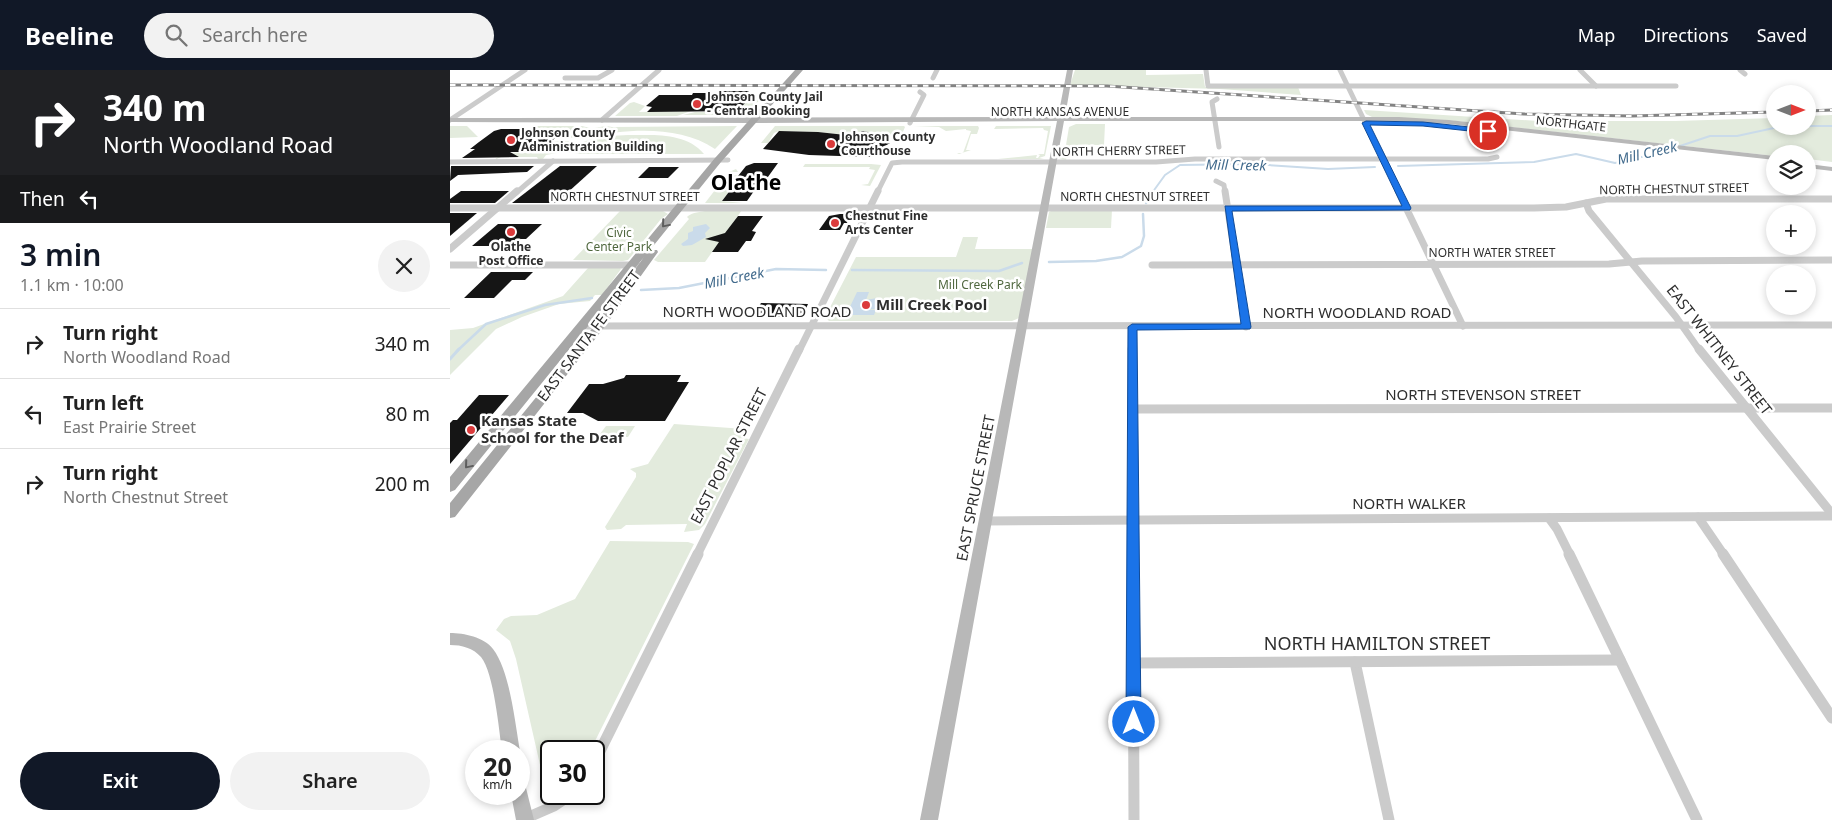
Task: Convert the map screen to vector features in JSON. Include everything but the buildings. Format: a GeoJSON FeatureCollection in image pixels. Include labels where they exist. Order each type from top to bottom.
{"type":"FeatureCollection","features":[{"type":"Feature","properties":{"kind":"main road"},"geometry":{"type":"LineString","coordinates":[[754,121],[799,70]]}},
{"type":"Feature","properties":{"kind":"main road","name":"EAST SPRUCE STREET"},"geometry":{"type":"LineString","coordinates":[[929,820],[1070,70]]}},
{"type":"Feature","properties":{"kind":"main road","name":"NORTH KANSAS AVENUE"},"geometry":{"type":"LineString","coordinates":[[450,120],[754,121],[769,123],[911,121],[1364,121]]}},
{"type":"Feature","properties":{"kind":"main road","name":"EAST SANTA FE STREET"},"geometry":{"type":"LineString","coordinates":[[450,487],[583,326],[637,265],[689,209],[756,126],[754,121],[746,126],[678,209],[637,265],[599,327],[450,513]]}},
{"type":"Feature","properties":{"kind":"main road","name":"NORTHGATE"},"geometry":{"type":"LineString","coordinates":[[1364,121],[1449,122],[1766,157]]}},
{"type":"Feature","properties":{"kind":"main road","name":"NORTHGATE"},"geometry":{"type":"LineString","coordinates":[[1364,121],[1450,126],[1766,161]]}},
{"type":"Feature","properties":{"kind":"main road"},"geometry":{"type":"LineString","coordinates":[[1816,162],[1832,164]]}},
{"type":"Feature","properties":{"kind":"main road"},"geometry":{"type":"LineString","coordinates":[[1816,167],[1832,168]]}},
{"type":"Feature","properties":{"kind":"main road"},"geometry":{"type":"LineString","coordinates":[[534,385],[553,385]]}},
{"type":"Feature","properties":{"kind":"main road"},"geometry":{"type":"LineString","coordinates":[[450,639],[470,641],[481,648],[493,663],[509,740]]}},
{"type":"Feature","properties":{"kind":"main road"},"geometry":{"type":"LineString","coordinates":[[522,805],[524,820]]}},
{"type":"Feature","properties":{"kind":"street"},"geometry":{"type":"LineString","coordinates":[[450,120],[525,70]]}},
{"type":"Feature","properties":{"kind":"street"},"geometry":{"type":"LineString","coordinates":[[565,78],[598,78],[612,70]]}},
{"type":"Feature","properties":{"kind":"street"},"geometry":{"type":"LineString","coordinates":[[602,120],[659,70]]}},
{"type":"Feature","properties":{"kind":"street"},"geometry":{"type":"LineString","coordinates":[[933,78],[937,70]]}},
{"type":"Feature","properties":{"kind":"street"},"geometry":{"type":"LineString","coordinates":[[1206,70],[1208,86],[1676,86]]}},
{"type":"Feature","properties":{"kind":"street"},"geometry":{"type":"LineString","coordinates":[[1340,70],[1463,326]]}},
{"type":"Feature","properties":{"kind":"street"},"geometry":{"type":"LineString","coordinates":[[1580,70],[1596,86]]}},
{"type":"Feature","properties":{"kind":"street"},"geometry":{"type":"LineString","coordinates":[[1740,70],[1745,74]]}},
{"type":"Feature","properties":{"kind":"street"},"geometry":{"type":"LineString","coordinates":[[911,121],[924,95],[920,92]]}},
{"type":"Feature","properties":{"kind":"street"},"geometry":{"type":"LineString","coordinates":[[1217,100],[1212,102],[1219,147]]}},
{"type":"Feature","properties":{"kind":"street","name":"NORTH CHERRY STREET"},"geometry":{"type":"LineString","coordinates":[[892,163],[1156,162],[1189,159],[1488,159],[1497,157]]}},
{"type":"Feature","properties":{"kind":"street"},"geometry":{"type":"LineString","coordinates":[[450,249],[553,160]]}},
{"type":"Feature","properties":{"kind":"street"},"geometry":{"type":"LineString","coordinates":[[450,162],[728,160]]}},
{"type":"Feature","properties":{"kind":"street","name":"EAST POPLAR STREET"},"geometry":{"type":"LineString","coordinates":[[605,741],[892,163]]}},
{"type":"Feature","properties":{"kind":"street"},"geometry":{"type":"LineString","coordinates":[[1216,181],[1224,185],[1246,327]]}},
{"type":"Feature","properties":{"kind":"street","name":"NORTH CHESTNUT STREET"},"geometry":{"type":"LineString","coordinates":[[497,208],[1550,208],[1566,207],[1606,199],[1832,199]]}},
{"type":"Feature","properties":{"kind":"street","name":"EAST WHITNEY STREET"},"geometry":{"type":"LineString","coordinates":[[1586,203],[1589,212],[1832,515]]}},
{"type":"Feature","properties":{"kind":"street"},"geometry":{"type":"LineString","coordinates":[[450,208],[497,208]]}},
{"type":"Feature","properties":{"kind":"street","name":"NORTH WATER STREET"},"geometry":{"type":"LineString","coordinates":[[1152,265],[1832,260]]}},
{"type":"Feature","properties":{"kind":"street"},"geometry":{"type":"LineString","coordinates":[[450,265],[637,265]]}},
{"type":"Feature","properties":{"kind":"street","name":"NORTH WOODLAND ROAD"},"geometry":{"type":"LineString","coordinates":[[583,326],[1023,325],[1246,327],[1832,325]]}},
{"type":"Feature","properties":{"kind":"street"},"geometry":{"type":"LineString","coordinates":[[1132,327],[1134,820]]}},
{"type":"Feature","properties":{"kind":"street","name":"NORTH STEVENSON STREET"},"geometry":{"type":"LineString","coordinates":[[1133,410],[1832,408]]}},
{"type":"Feature","properties":{"kind":"street","name":"NORTH WALKER"},"geometry":{"type":"LineString","coordinates":[[986,521],[1832,515]]}},
{"type":"Feature","properties":{"kind":"street"},"geometry":{"type":"LineString","coordinates":[[1698,517],[1832,718]]}},
{"type":"Feature","properties":{"kind":"street"},"geometry":{"type":"LineString","coordinates":[[1549,518],[1557,529],[1697,820]]}},
{"type":"Feature","properties":{"kind":"street","name":"NORTH HAMILTON STREET"},"geometry":{"type":"LineString","coordinates":[[1134,663],[1620,660]]}},
{"type":"Feature","properties":{"kind":"street"},"geometry":{"type":"LineString","coordinates":[[1355,662],[1389,820]]}},
{"type":"Feature","properties":{"kind":"street"},"geometry":{"type":"LineString","coordinates":[[524,820],[556,805]]}},
{"type":"Feature","properties":{"kind":"green space"},"geometry":{"type":"Polygon","coordinates":[[[1075,70],[1146,70],[1146,75],[1203,74],[1205,87],[1298,87],[1301,95],[1220,89],[1070,85],[1075,70]]]}},
{"type":"Feature","properties":{"kind":"green space"},"geometry":{"type":"Polygon","coordinates":[[[761,93],[766,93],[746,115],[683,115],[695,112],[737,112],[752,96],[759,96],[761,93]]]}},
{"type":"Feature","properties":{"kind":"green space"},"geometry":{"type":"Polygon","coordinates":[[[634,102],[645,106],[639,112],[691,111],[677,116],[615,116],[630,103],[634,102]]]}},
{"type":"Feature","properties":{"kind":"green space"},"geometry":{"type":"Polygon","coordinates":[[[1364,110],[1538,121],[1675,121],[1766,118],[1766,135],[1816,135],[1816,116],[1832,115],[1832,162],[1816,160],[1816,145],[1766,145],[1766,155],[1447,120],[1372,117],[1366,114],[1364,110]]]}},
{"type":"Feature","properties":{"kind":"green space"},"geometry":{"type":"Polygon","coordinates":[[[1076,124],[1105,124],[1104,145],[1070,145],[1066,160],[1060,159],[1061,152],[1066,145],[1069,127],[1076,124]]]}},
{"type":"Feature","properties":{"kind":"green space"},"geometry":{"type":"Polygon","coordinates":[[[450,126],[467,126],[478,137],[450,138],[450,126]]]}},
{"type":"Feature","properties":{"kind":"green space"},"geometry":{"type":"Polygon","coordinates":[[[535,126],[582,126],[590,128],[577,136],[564,138],[555,135],[560,135],[563,132],[559,131],[562,128],[532,128],[535,126]]]}},
{"type":"Feature","properties":{"kind":"green space"},"geometry":{"type":"Polygon","coordinates":[[[606,126],[737,126],[715,149],[701,141],[686,136],[653,131],[620,132],[588,137],[585,135],[594,128],[606,126]]]}},
{"type":"Feature","properties":{"kind":"green space"},"geometry":{"type":"Polygon","coordinates":[[[775,126],[905,127],[902,134],[885,135],[862,131],[855,136],[818,132],[779,131],[774,133],[768,143],[761,143],[775,126]]]}},
{"type":"Feature","properties":{"kind":"green space"},"geometry":{"type":"Polygon","coordinates":[[[913,126],[978,126],[979,128],[977,134],[971,134],[966,150],[971,150],[963,153],[971,131],[966,129],[946,131],[939,127],[913,126]]]}},
{"type":"Feature","properties":{"kind":"green space"},"geometry":{"type":"Polygon","coordinates":[[[996,126],[1051,126],[1045,156],[1039,158],[1044,159],[998,159],[1037,155],[1036,158],[1038,158],[1040,155],[1038,154],[1044,154],[1048,131],[1043,128],[994,129],[996,126]]]}},
{"type":"Feature","properties":{"kind":"green space"},"geometry":{"type":"Polygon","coordinates":[[[646,135],[678,138],[692,144],[704,154],[582,154],[566,152],[574,146],[593,139],[646,135]]]}},
{"type":"Feature","properties":{"kind":"green space"},"geometry":{"type":"Polygon","coordinates":[[[568,141],[572,144],[562,152],[546,155],[543,159],[538,159],[537,157],[501,157],[494,160],[501,155],[509,153],[543,153],[550,151],[557,147],[556,144],[550,143],[568,141]]]}},
{"type":"Feature","properties":{"kind":"green space"},"geometry":{"type":"Polygon","coordinates":[[[805,164],[881,165],[870,186],[861,185],[868,184],[875,170],[869,169],[870,167],[803,167],[805,164]]]}},
{"type":"Feature","properties":{"kind":"green space"},"geometry":{"type":"Polygon","coordinates":[[[736,169],[738,172],[733,172],[732,175],[741,176],[722,201],[743,203],[705,203],[729,172],[736,169]]]}},
{"type":"Feature","properties":{"kind":"green space","name":"Civic Center Park"},"geometry":{"type":"Polygon","coordinates":[[[742,210],[705,262],[658,262],[654,260],[689,219],[687,217],[691,214],[705,211],[742,210]]]}},
{"type":"Feature","properties":{"kind":"green space"},"geometry":{"type":"Polygon","coordinates":[[[1053,210],[1112,210],[1111,228],[1046,228],[1049,212],[1053,210]]]}},
{"type":"Feature","properties":{"kind":"green space","name":"Civic Center Park"},"geometry":{"type":"Polygon","coordinates":[[[620,211],[663,211],[668,214],[661,219],[628,260],[573,260],[620,211]]]}},
{"type":"Feature","properties":{"kind":"green space","name":"Mill Creek Park"},"geometry":{"type":"Polygon","coordinates":[[[963,237],[978,237],[975,249],[1033,249],[1019,318],[1012,321],[829,321],[825,317],[856,257],[956,257],[963,237]]]}},
{"type":"Feature","properties":{"kind":"green space"},"geometry":{"type":"Polygon","coordinates":[[[619,267],[621,269],[602,295],[595,295],[590,301],[559,304],[522,317],[496,329],[450,375],[450,330],[473,328],[563,296],[588,268],[619,267]]]}},
{"type":"Feature","properties":{"kind":"green space"},"geometry":{"type":"Polygon","coordinates":[[[674,424],[745,429],[742,438],[749,439],[705,524],[699,530],[684,532],[687,524],[626,525],[621,529],[607,530],[605,527],[636,477],[636,473],[630,469],[648,464],[674,424]]]}},
{"type":"Feature","properties":{"kind":"green space"},"geometry":{"type":"Polygon","coordinates":[[[606,426],[635,426],[628,437],[619,437],[616,434],[600,434],[606,426]]]}},
{"type":"Feature","properties":{"kind":"green space"},"geometry":{"type":"Polygon","coordinates":[[[610,541],[688,542],[694,544],[596,740],[540,740],[540,765],[516,659],[510,641],[496,630],[504,619],[511,616],[537,615],[575,599],[610,541]]]}},
{"type":"Feature","properties":{"kind":"water"},"geometry":{"type":"Polygon","coordinates":[[[706,224],[710,228],[705,233],[706,237],[692,245],[683,246],[681,244],[688,239],[688,233],[693,231],[693,227],[706,224]]]}},
{"type":"Feature","properties":{"kind":"water","name":"Mill Creek Pool"},"geometry":{"type":"Polygon","coordinates":[[[857,292],[869,292],[866,300],[877,298],[883,300],[879,309],[857,310],[876,310],[874,315],[846,315],[857,292]]]}},
{"type":"Feature","properties":{"kind":"waterway","name":"Mill Creek"},"geometry":{"type":"LineString","coordinates":[[1816,126],[1832,126]]}},
{"type":"Feature","properties":{"kind":"waterway","name":"Mill Creek"},"geometry":{"type":"LineString","coordinates":[[1398,166],[1534,162],[1576,154],[1615,163],[1659,153],[1710,136],[1737,136],[1766,130]]}},
{"type":"Feature","properties":{"kind":"waterway","name":"Mill Creek"},"geometry":{"type":"LineString","coordinates":[[1152,193],[1165,175],[1180,165],[1252,164],[1328,169],[1375,167]]}},
{"type":"Feature","properties":{"kind":"waterway","name":"Mill Creek"},"geometry":{"type":"LineString","coordinates":[[1146,203],[1153,191]]}},
{"type":"Feature","properties":{"kind":"waterway","name":"Mill Creek"},"geometry":{"type":"LineString","coordinates":[[1049,262],[1096,261],[1122,257],[1141,246],[1144,236],[1143,214]]}},
{"type":"Feature","properties":{"kind":"waterway","name":"Mill Creek"},"geometry":{"type":"LineString","coordinates":[[852,270],[999,271],[1022,263]]}},
{"type":"Feature","properties":{"kind":"waterway","name":"Mill Creek"},"geometry":{"type":"LineString","coordinates":[[641,290],[679,288],[776,269],[826,270]]}},
{"type":"Feature","properties":{"kind":"waterway","name":"Mill Creek"},"geometry":{"type":"LineString","coordinates":[[458,350],[486,324],[545,305],[592,298]]}},
{"type":"Feature","properties":{"kind":"waterway","name":"Mill Creek"},"geometry":{"type":"LineString","coordinates":[[450,359],[458,350]]}},
{"type":"Feature","properties":{"kind":"railway"},"geometry":{"type":"LineString","coordinates":[[450,85],[1107,86],[1524,114],[1632,116],[1766,112]]}},
{"type":"Feature","properties":{"kind":"railway"},"geometry":{"type":"LineString","coordinates":[[1816,111],[1832,110]]}},
{"type":"Feature","properties":{"kind":"place","name":"Johnson County Jail - Central Booking"},"geometry":{"type":"Point","coordinates":[697,104]}},
{"type":"Feature","properties":{"kind":"place","name":"Johnson County Administration Building"},"geometry":{"type":"Point","coordinates":[511,140]}},
{"type":"Feature","properties":{"kind":"place","name":"Johnson County Courthouse"},"geometry":{"type":"Point","coordinates":[831,144]}},
{"type":"Feature","properties":{"kind":"place","name":"Chestnut Fine Arts Center"},"geometry":{"type":"Point","coordinates":[835,223]}},
{"type":"Feature","properties":{"kind":"place","name":"Olathe Post Office"},"geometry":{"type":"Point","coordinates":[511,232]}},
{"type":"Feature","properties":{"kind":"place","name":"Mill Creek Pool"},"geometry":{"type":"Point","coordinates":[866,305]}},
{"type":"Feature","properties":{"kind":"place","name":"Kansas State School for the Deaf"},"geometry":{"type":"Point","coordinates":[471,430]}},
{"type":"Feature","properties":{"kind":"district","name":"Olathe"},"geometry":{"type":"Point","coordinates":[746,183]}},
{"type":"Feature","properties":{"kind":"route"},"geometry":{"type":"LineString","coordinates":[[1134,722],[1132,327],[1246,327],[1228,208],[1407,208],[1366,123],[1423,124],[1488,131]]}}]}
